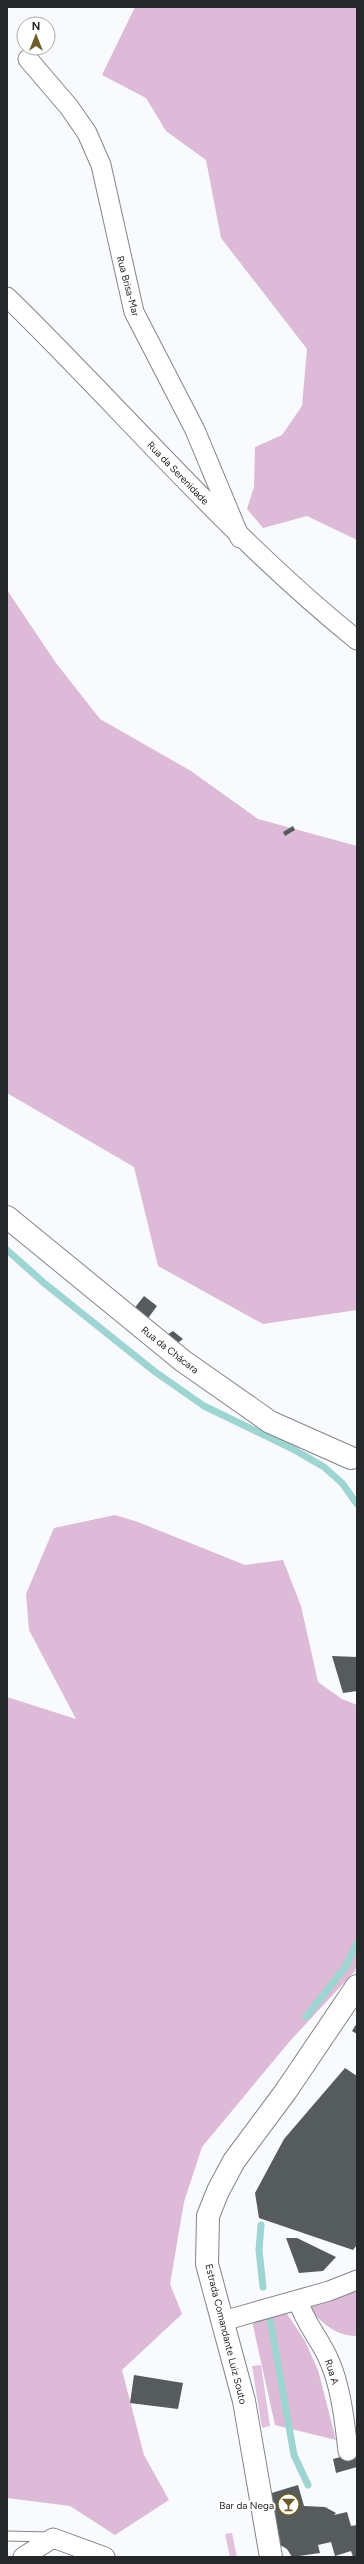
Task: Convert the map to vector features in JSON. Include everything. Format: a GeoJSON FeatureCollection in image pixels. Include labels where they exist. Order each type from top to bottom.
{"type":"FeatureCollection","features":[{"type":"Feature","properties":{"kind":"street","name":"Rua Brisa-Mar"},"geometry":{"type":"LineString","coordinates":[[28,59],[69,107],[101,164],[134,312],[195,430],[240,538]]}},
{"type":"Feature","properties":{"kind":"street","name":"Rua da Serenidade"},"geometry":{"type":"LineString","coordinates":[[7,297],[60,348],[240,538],[322,612],[357,640]]}},
{"type":"Feature","properties":{"kind":"street","name":"Rua da Chácara"},"geometry":{"type":"LineString","coordinates":[[7,1217],[183,1361],[270,1422],[355,1462]]}},
{"type":"Feature","properties":{"kind":"street","name":"Estrada Comandante Luiz Souto"},"geometry":{"type":"LineString","coordinates":[[271,2557],[244,2401],[207,2264],[208,2216],[218,2191],[234,2161],[286,2091],[357,1986]]}},
{"type":"Feature","properties":{"kind":"street"},"geometry":{"type":"LineString","coordinates":[[223,2321],[329,2291],[357,2280]]}},
{"type":"Feature","properties":{"kind":"street","name":"Rua A"},"geometry":{"type":"LineString","coordinates":[[298,2300],[301,2312],[330,2361],[346,2427],[348,2452]]}},
{"type":"Feature","properties":{"kind":"street"},"geometry":{"type":"LineString","coordinates":[[23,2557],[53,2538],[105,2557]]}},
{"type":"Feature","properties":{"kind":"lane"},"geometry":{"type":"LineString","coordinates":[[7,2536],[53,2538]]}},
{"type":"Feature","properties":{"kind":"shaded area"},"geometry":{"type":"Polygon","coordinates":[[[135,7],[357,7],[357,540],[307,516],[263,528],[247,509],[254,487],[255,447],[282,435],[302,406],[307,349],[221,238],[206,160],[166,131],[146,98],[102,75],[135,7]]]}},
{"type":"Feature","properties":{"kind":"shaded area"},"geometry":{"type":"Polygon","coordinates":[[[7,590],[56,663],[100,719],[191,771],[258,819],[357,846],[357,1310],[263,1324],[158,1266],[134,1167],[7,1093],[7,590]]]}},
{"type":"Feature","properties":{"kind":"shaded area"},"geometry":{"type":"Polygon","coordinates":[[[115,1515],[138,1522],[245,1565],[283,1560],[301,1606],[318,1682],[342,1699],[357,1705],[357,1966],[354,1972],[290,2041],[202,2147],[184,2202],[170,2284],[182,2314],[122,2370],[144,2455],[169,2500],[115,2535],[70,2506],[7,2498],[7,1697],[76,1719],[29,1630],[26,1594],[54,1528],[115,1515]]]}},
{"type":"Feature","properties":{"kind":"shaded area"},"geometry":{"type":"Polygon","coordinates":[[[357,2277],[357,2336],[334,2330],[322,2322],[306,2305],[357,2277]]]}},
{"type":"Feature","properties":{"kind":"shaded area"},"geometry":{"type":"Polygon","coordinates":[[[286,2312],[305,2341],[318,2370],[336,2440],[275,2425],[252,2321],[286,2312]]]}},
{"type":"Feature","properties":{"kind":"shaded area"},"geometry":{"type":"Polygon","coordinates":[[[261,2365],[270,2426],[262,2428],[252,2366],[261,2365]]]}},
{"type":"Feature","properties":{"kind":"shaded area"},"geometry":{"type":"Polygon","coordinates":[[[232,2533],[237,2557],[230,2557],[225,2534],[232,2533]]]}},
{"type":"Feature","properties":{"kind":"building"},"geometry":{"type":"Polygon","coordinates":[[[293,826],[295,830],[285,836],[283,832],[293,826]]]}},
{"type":"Feature","properties":{"kind":"building"},"geometry":{"type":"Polygon","coordinates":[[[144,1296],[157,1306],[146,1321],[133,1310],[144,1296]]]}},
{"type":"Feature","properties":{"kind":"building"},"geometry":{"type":"Polygon","coordinates":[[[173,1331],[183,1339],[175,1345],[165,1336],[173,1331]]]}},
{"type":"Feature","properties":{"kind":"building"},"geometry":{"type":"Polygon","coordinates":[[[332,1656],[357,1657],[357,1691],[343,1693],[332,1656]]]}},
{"type":"Feature","properties":{"kind":"building"},"geometry":{"type":"Polygon","coordinates":[[[357,2023],[357,2034],[352,2031],[357,2023]]]}},
{"type":"Feature","properties":{"kind":"building"},"geometry":{"type":"Polygon","coordinates":[[[345,2068],[357,2076],[357,2245],[353,2250],[259,2218],[255,2193],[284,2139],[345,2068]]]}},
{"type":"Feature","properties":{"kind":"building"},"geometry":{"type":"Polygon","coordinates":[[[286,2238],[297,2238],[336,2257],[323,2271],[299,2273],[286,2238]]]}},
{"type":"Feature","properties":{"kind":"building"},"geometry":{"type":"Polygon","coordinates":[[[134,2375],[183,2383],[178,2409],[130,2403],[134,2375]]]}},
{"type":"Feature","properties":{"kind":"building"},"geometry":{"type":"Polygon","coordinates":[[[355,2453],[357,2467],[336,2473],[333,2459],[355,2453]]]}},
{"type":"Feature","properties":{"kind":"building"},"geometry":{"type":"Polygon","coordinates":[[[298,2485],[304,2506],[325,2507],[336,2513],[334,2515],[347,2512],[351,2526],[357,2525],[357,2557],[353,2557],[351,2551],[335,2556],[331,2542],[318,2545],[320,2553],[292,2557],[287,2549],[275,2542],[265,2495],[298,2485]]]}},
{"type":"Feature","properties":{"kind":"waterway"},"geometry":{"type":"LineString","coordinates":[[7,1250],[44,1283],[154,1371],[204,1406],[293,1449],[324,1467],[342,1483],[357,1504]]}},
{"type":"Feature","properties":{"kind":"waterway"},"geometry":{"type":"LineString","coordinates":[[306,2017],[346,1966],[357,1943]]}},
{"type":"Feature","properties":{"kind":"waterway"},"geometry":{"type":"LineString","coordinates":[[261,2225],[259,2250],[263,2287]]}},
{"type":"Feature","properties":{"kind":"waterway"},"geometry":{"type":"LineString","coordinates":[[269,2313],[294,2455],[308,2485]]}},
{"type":"Feature","properties":{"kind":"place","name":"Bar da Nega"},"geometry":{"type":"Point","coordinates":[289,2505]}}]}
